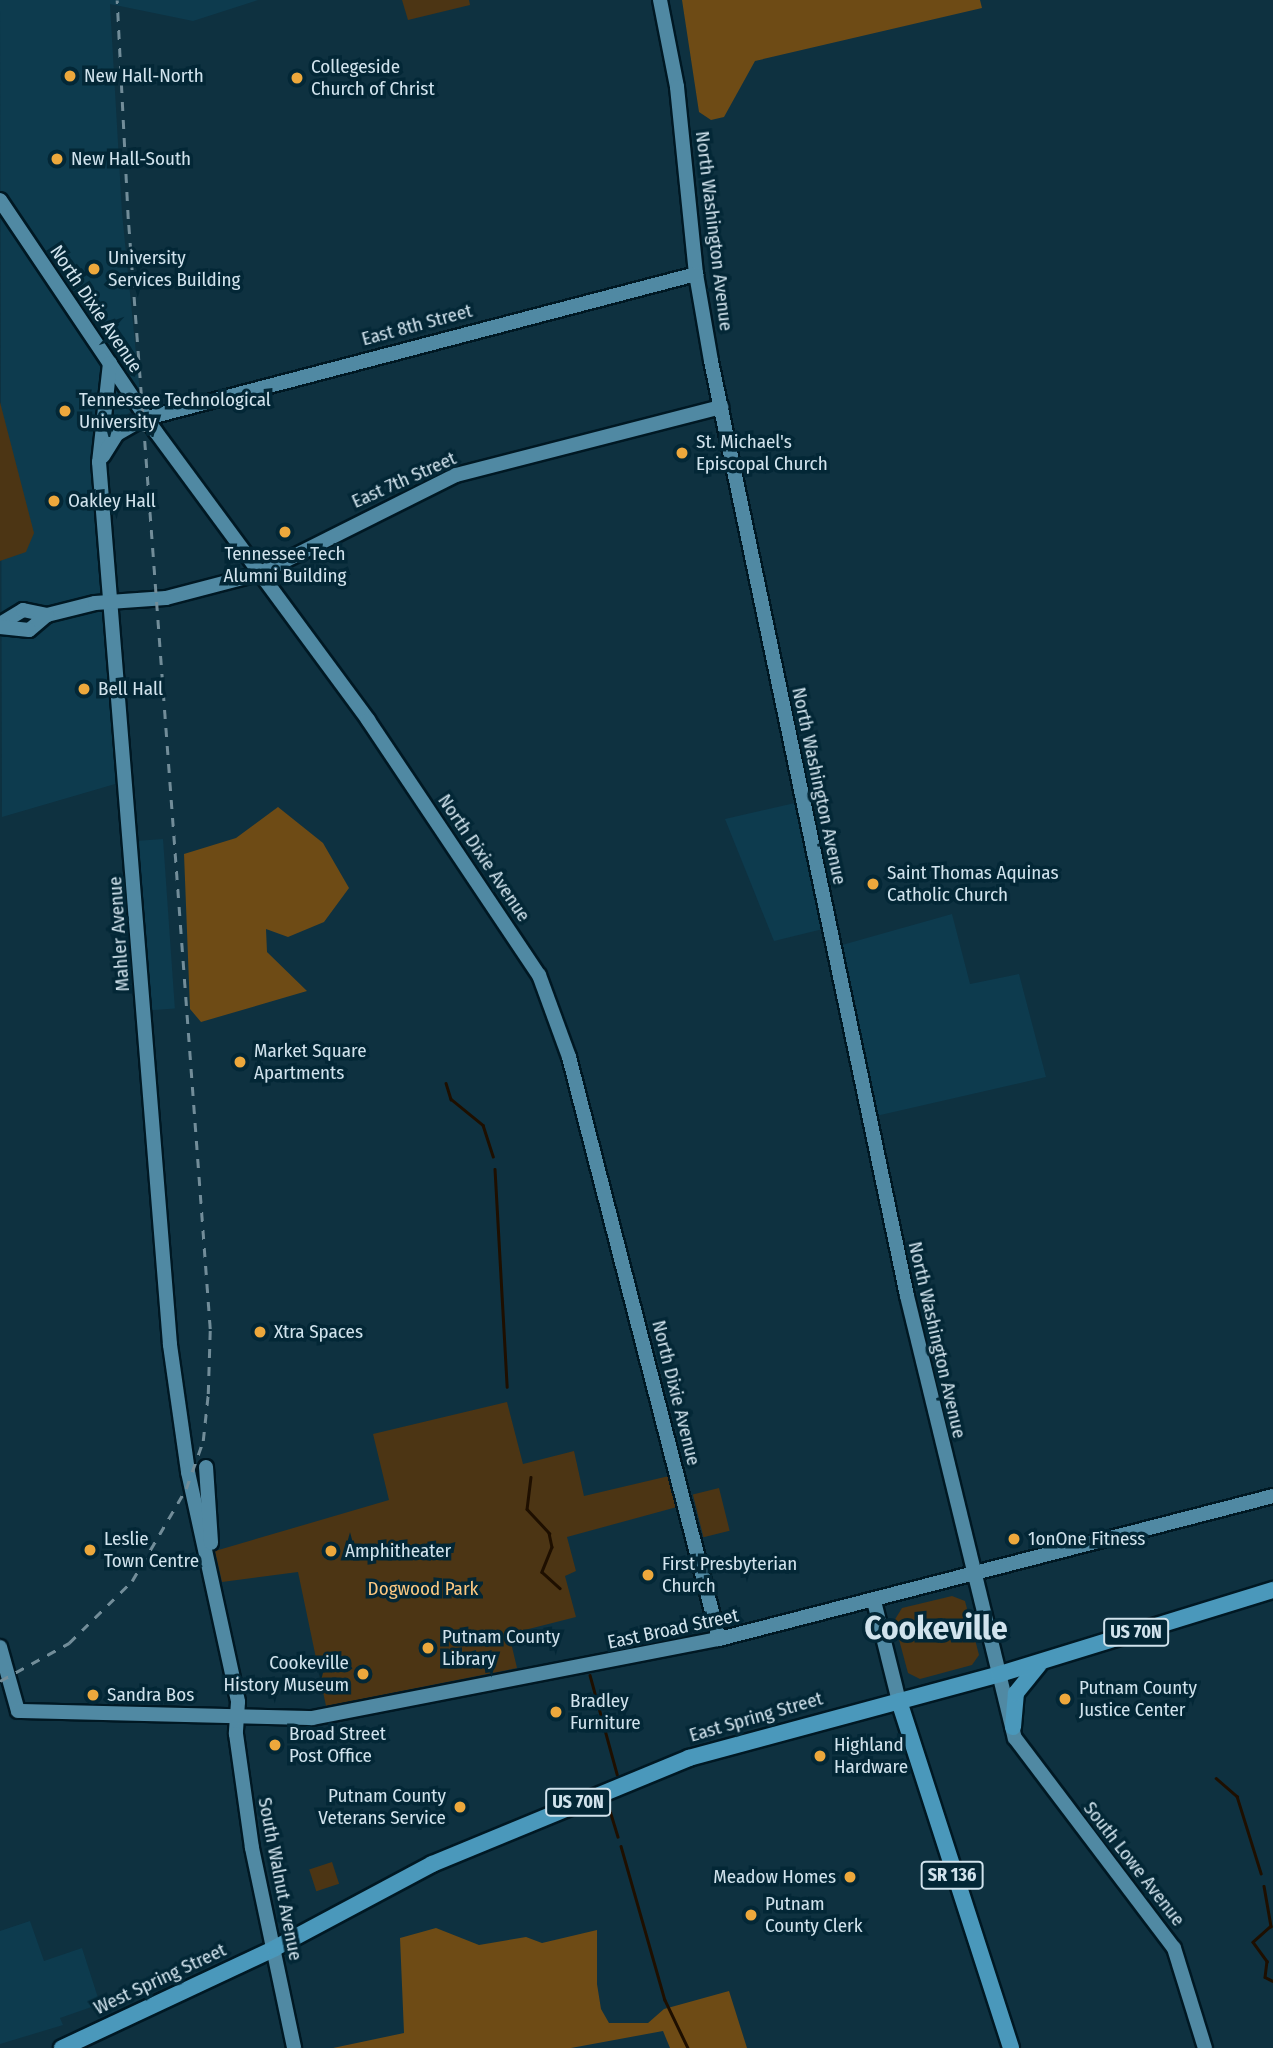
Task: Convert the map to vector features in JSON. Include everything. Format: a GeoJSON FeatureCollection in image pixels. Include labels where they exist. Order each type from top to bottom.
{"type":"FeatureCollection","features":[{"type":"Feature","properties":{"kind":"main road","name":"East Spring Street"},"geometry":{"type":"LineString","coordinates":[[275,1948],[433,1863],[689,1758],[1000,1674],[1273,1590]]}},
{"type":"Feature","properties":{"kind":"main road"},"geometry":{"type":"LineString","coordinates":[[1013,1727],[1016,1693],[1044,1661]]}},
{"type":"Feature","properties":{"kind":"main road","name":"SR 136"},"geometry":{"type":"LineString","coordinates":[[899,1700],[1011,2048]]}},
{"type":"Feature","properties":{"kind":"main road","name":"West Spring Street"},"geometry":{"type":"LineString","coordinates":[[62,2048],[275,1948]]}},
{"type":"Feature","properties":{"kind":"street","name":"North Washington Avenue"},"geometry":{"type":"LineString","coordinates":[[660,0],[677,87],[696,274],[721,407],[907,1296],[1000,1674]]}},
{"type":"Feature","properties":{"kind":"street","name":"North Dixie Avenue"},"geometry":{"type":"LineString","coordinates":[[0,200],[148,419],[258,574],[368,720],[547,992],[587,1124],[719,1639]]}},
{"type":"Feature","properties":{"kind":"street","name":"East 8th Street"},"geometry":{"type":"LineString","coordinates":[[148,419],[696,274]]}},
{"type":"Feature","properties":{"kind":"street","name":"Mahler Avenue"},"geometry":{"type":"LineString","coordinates":[[110,363],[99,462],[162,1266],[188,1472],[215,1586]]}},
{"type":"Feature","properties":{"kind":"street"},"geometry":{"type":"LineString","coordinates":[[99,462],[117,434],[136,413],[132,396]]}},
{"type":"Feature","properties":{"kind":"street","name":"East 7th Street"},"geometry":{"type":"LineString","coordinates":[[0,626],[29,630],[47,615],[111,602],[166,597],[258,574],[456,475],[721,407]]}},
{"type":"Feature","properties":{"kind":"street"},"geometry":{"type":"LineString","coordinates":[[117,434],[148,419]]}},
{"type":"Feature","properties":{"kind":"street"},"geometry":{"type":"LineString","coordinates":[[206,1467],[215,1586]]}},
{"type":"Feature","properties":{"kind":"street","name":"East Broad Street"},"geometry":{"type":"LineString","coordinates":[[2,1675],[18,1711],[236,1717],[334,1716],[719,1639],[1273,1496]]}},
{"type":"Feature","properties":{"kind":"street","name":"South Walnut Avenue"},"geometry":{"type":"LineString","coordinates":[[215,1586],[238,1702],[236,1717],[252,1848],[294,2048]]}},
{"type":"Feature","properties":{"kind":"street"},"geometry":{"type":"LineString","coordinates":[[874,1601],[899,1700]]}},
{"type":"Feature","properties":{"kind":"street"},"geometry":{"type":"LineString","coordinates":[[0,1647],[2,1675]]}},
{"type":"Feature","properties":{"kind":"street","name":"South Lowe Avenue"},"geometry":{"type":"LineString","coordinates":[[1000,1674],[1013,1727],[1024,1754],[1149,1908],[1174,1948],[1205,2048]]}},
{"type":"Feature","properties":{"kind":"shaded area","name":"Tennessee Technological University"},"geometry":{"type":"Polygon","coordinates":[[[0,0],[258,0],[193,21],[110,4],[122,213],[141,403],[111,428],[96,458],[122,782],[2,817],[0,0]]]}},
{"type":"Feature","properties":{"kind":"shaded area"},"geometry":{"type":"Polygon","coordinates":[[[682,0],[980,0],[982,8],[755,61],[724,117],[711,120],[699,112],[682,0]]]}},
{"type":"Feature","properties":{"kind":"shaded area"},"geometry":{"type":"Polygon","coordinates":[[[795,803],[823,929],[774,941],[725,819],[795,803]]]}},
{"type":"Feature","properties":{"kind":"shaded area"},"geometry":{"type":"Polygon","coordinates":[[[278,807],[323,843],[349,888],[324,922],[288,937],[266,929],[267,952],[307,991],[201,1022],[190,1009],[184,854],[236,838],[278,807]]]}},
{"type":"Feature","properties":{"kind":"shaded area"},"geometry":{"type":"Polygon","coordinates":[[[163,839],[175,1009],[151,1010],[139,841],[163,839]]]}},
{"type":"Feature","properties":{"kind":"shaded area"},"geometry":{"type":"Polygon","coordinates":[[[952,914],[970,984],[1019,974],[1046,1077],[876,1116],[842,945],[952,914]]]}},
{"type":"Feature","properties":{"kind":"shaded area"},"geometry":{"type":"Polygon","coordinates":[[[30,1921],[44,1961],[82,1948],[100,2004],[60,2018],[63,2025],[0,2044],[0,1931],[30,1921]]]}},
{"type":"Feature","properties":{"kind":"shaded area"},"geometry":{"type":"Polygon","coordinates":[[[436,1928],[479,1945],[526,1937],[542,1943],[597,1930],[597,1984],[601,2009],[609,2023],[648,2023],[664,2009],[729,1991],[747,2048],[670,2048],[663,2031],[571,2048],[333,2048],[404,2033],[400,1938],[436,1928]]]}},
{"type":"Feature","properties":{"kind":"green space"},"geometry":{"type":"Polygon","coordinates":[[[402,0],[469,0],[470,5],[408,20],[402,0]]]}},
{"type":"Feature","properties":{"kind":"green space"},"geometry":{"type":"Polygon","coordinates":[[[0,402],[34,533],[26,552],[0,561],[0,402]]]}},
{"type":"Feature","properties":{"kind":"green space","name":"Dogwood Park"},"geometry":{"type":"Polygon","coordinates":[[[507,1402],[523,1464],[574,1451],[584,1496],[669,1476],[677,1507],[567,1537],[576,1571],[565,1576],[576,1617],[509,1634],[517,1668],[326,1706],[298,1572],[222,1582],[215,1551],[389,1500],[373,1434],[507,1402]]]}},
{"type":"Feature","properties":{"kind":"green space"},"geometry":{"type":"Polygon","coordinates":[[[719,1488],[730,1531],[703,1537],[693,1495],[719,1488]]]}},
{"type":"Feature","properties":{"kind":"green space"},"geometry":{"type":"Polygon","coordinates":[[[952,1596],[965,1601],[979,1655],[972,1665],[920,1679],[908,1673],[894,1621],[902,1608],[952,1596]]]}},
{"type":"Feature","properties":{"kind":"green space"},"geometry":{"type":"Polygon","coordinates":[[[332,1862],[339,1884],[316,1891],[309,1869],[332,1862]]]}},
{"type":"Feature","properties":{"kind":"waterway"},"geometry":{"type":"LineString","coordinates":[[446,1083],[451,1099],[483,1125],[493,1156]]}},
{"type":"Feature","properties":{"kind":"waterway"},"geometry":{"type":"LineString","coordinates":[[495,1169],[507,1387]]}},
{"type":"Feature","properties":{"kind":"waterway"},"geometry":{"type":"LineString","coordinates":[[531,1477],[527,1509],[549,1533],[552,1547],[542,1572],[560,1588]]}},
{"type":"Feature","properties":{"kind":"waterway"},"geometry":{"type":"LineString","coordinates":[[590,1675],[617,1774]]}},
{"type":"Feature","properties":{"kind":"waterway"},"geometry":{"type":"LineString","coordinates":[[1216,1778],[1237,1796],[1261,1873]]}},
{"type":"Feature","properties":{"kind":"waterway"},"geometry":{"type":"LineString","coordinates":[[608,1804],[618,1836]]}},
{"type":"Feature","properties":{"kind":"waterway"},"geometry":{"type":"LineString","coordinates":[[621,1846],[665,2000],[688,2048]]}},
{"type":"Feature","properties":{"kind":"waterway"},"geometry":{"type":"LineString","coordinates":[[1264,1886],[1271,1926],[1253,1942],[1267,1961],[1265,1977],[1273,1981]]}},
{"type":"Feature","properties":{"kind":"railway"},"geometry":{"type":"LineString","coordinates":[[0,1681],[69,1643],[132,1581],[186,1489],[203,1441],[208,1394],[210,1329],[128,219],[117,0]]}},
{"type":"Feature","properties":{"kind":"place","name":"New Hall-North"},"geometry":{"type":"Point","coordinates":[70,76]}},
{"type":"Feature","properties":{"kind":"place","name":"Collegeside Church of Christ"},"geometry":{"type":"Point","coordinates":[297,78]}},
{"type":"Feature","properties":{"kind":"place","name":"New Hall-South"},"geometry":{"type":"Point","coordinates":[57,159]}},
{"type":"Feature","properties":{"kind":"place","name":"University Services Building"},"geometry":{"type":"Point","coordinates":[94,269]}},
{"type":"Feature","properties":{"kind":"place","name":"Tennessee Technological University"},"geometry":{"type":"Point","coordinates":[65,411]}},
{"type":"Feature","properties":{"kind":"place","name":"St. Michael's Episcopal Church"},"geometry":{"type":"Point","coordinates":[682,453]}},
{"type":"Feature","properties":{"kind":"place","name":"Oakley Hall"},"geometry":{"type":"Point","coordinates":[54,501]}},
{"type":"Feature","properties":{"kind":"place","name":"Tennessee Tech Alumni Building"},"geometry":{"type":"Point","coordinates":[285,532]}},
{"type":"Feature","properties":{"kind":"place","name":"Bell Hall"},"geometry":{"type":"Point","coordinates":[84,689]}},
{"type":"Feature","properties":{"kind":"place","name":"Saint Thomas Aquinas Catholic Church"},"geometry":{"type":"Point","coordinates":[873,884]}},
{"type":"Feature","properties":{"kind":"place","name":"Market Square Apartments"},"geometry":{"type":"Point","coordinates":[240,1062]}},
{"type":"Feature","properties":{"kind":"place","name":"Xtra Spaces"},"geometry":{"type":"Point","coordinates":[260,1332]}},
{"type":"Feature","properties":{"kind":"place","name":"1onOne Fitness"},"geometry":{"type":"Point","coordinates":[1014,1539]}},
{"type":"Feature","properties":{"kind":"place","name":"Leslie Town Centre"},"geometry":{"type":"Point","coordinates":[90,1550]}},
{"type":"Feature","properties":{"kind":"place","name":"Amphitheater"},"geometry":{"type":"Point","coordinates":[331,1551]}},
{"type":"Feature","properties":{"kind":"place","name":"First Presbyterian Church"},"geometry":{"type":"Point","coordinates":[648,1575]}},
{"type":"Feature","properties":{"kind":"place","name":"Putnam County Library"},"geometry":{"type":"Point","coordinates":[428,1648]}},
{"type":"Feature","properties":{"kind":"place","name":"Cookeville History Museum"},"geometry":{"type":"Point","coordinates":[363,1674]}},
{"type":"Feature","properties":{"kind":"place","name":"Sandra Bos"},"geometry":{"type":"Point","coordinates":[93,1695]}},
{"type":"Feature","properties":{"kind":"place","name":"Putnam County Justice Center"},"geometry":{"type":"Point","coordinates":[1065,1699]}},
{"type":"Feature","properties":{"kind":"place","name":"Bradley Furniture"},"geometry":{"type":"Point","coordinates":[556,1712]}},
{"type":"Feature","properties":{"kind":"place","name":"Broad Street Post Office"},"geometry":{"type":"Point","coordinates":[275,1745]}},
{"type":"Feature","properties":{"kind":"place","name":"Highland Hardware"},"geometry":{"type":"Point","coordinates":[820,1756]}},
{"type":"Feature","properties":{"kind":"place","name":"Putnam County Veterans Service"},"geometry":{"type":"Point","coordinates":[460,1807]}},
{"type":"Feature","properties":{"kind":"place","name":"Meadow Homes"},"geometry":{"type":"Point","coordinates":[850,1877]}},
{"type":"Feature","properties":{"kind":"place","name":"Putnam County Clerk"},"geometry":{"type":"Point","coordinates":[751,1915]}},
{"type":"Feature","properties":{"kind":"district","name":"Cookeville"},"geometry":{"type":"Point","coordinates":[936,1629]}}]}
